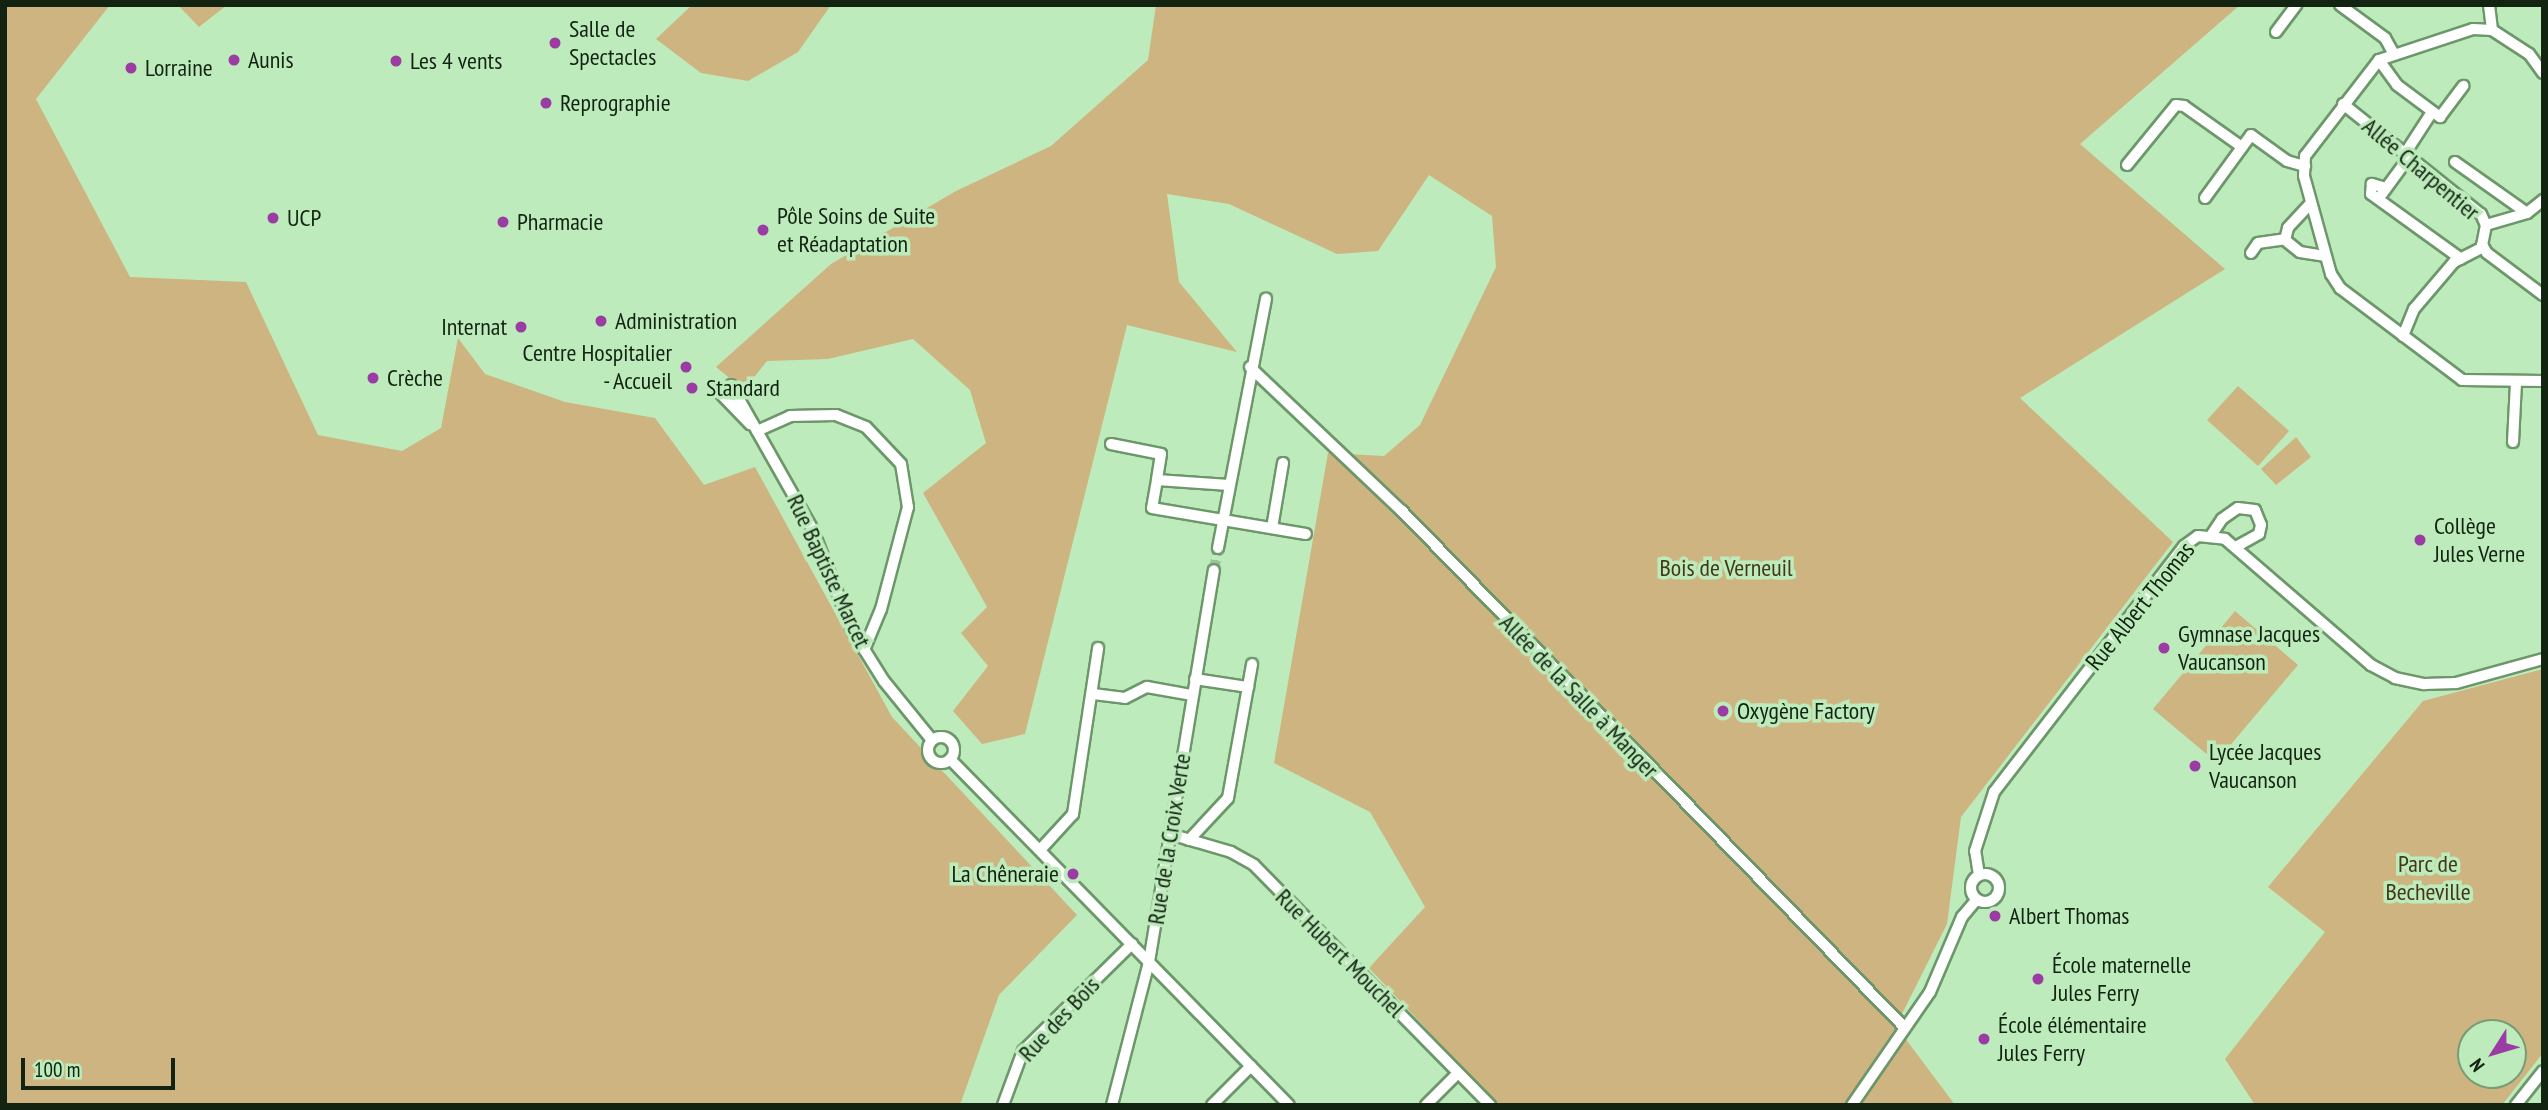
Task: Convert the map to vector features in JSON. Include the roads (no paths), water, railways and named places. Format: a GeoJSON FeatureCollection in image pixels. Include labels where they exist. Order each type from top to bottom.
{"type":"FeatureCollection","features":[{"type":"Feature","properties":{"kind":"street"},"geometry":{"type":"LineString","coordinates":[[2276,32],[2296,5]]}},
{"type":"Feature","properties":{"kind":"street"},"geometry":{"type":"LineString","coordinates":[[2340,5],[2385,38],[2394,54]]}},
{"type":"Feature","properties":{"kind":"street"},"geometry":{"type":"LineString","coordinates":[[2489,5],[2492,30]]}},
{"type":"Feature","properties":{"kind":"street"},"geometry":{"type":"LineString","coordinates":[[2543,74],[2529,54],[2492,30],[2473,29],[2394,54],[2379,60],[2362,76],[2305,156],[2311,202],[2326,256],[2340,288],[2462,380],[2543,381]]}},
{"type":"Feature","properties":{"kind":"street"},"geometry":{"type":"LineString","coordinates":[[2379,60],[2397,85],[2440,117],[2463,86]]}},
{"type":"Feature","properties":{"kind":"street","name":"Allée Charpentier"},"geometry":{"type":"LineString","coordinates":[[2343,104],[2481,214],[2486,225],[2483,247],[2543,295]]}},
{"type":"Feature","properties":{"kind":"street"},"geometry":{"type":"LineString","coordinates":[[2127,165],[2176,105],[2184,106],[2242,147]]}},
{"type":"Feature","properties":{"kind":"street"},"geometry":{"type":"LineString","coordinates":[[2432,112],[2378,199],[2461,259]]}},
{"type":"Feature","properties":{"kind":"street"},"geometry":{"type":"LineString","coordinates":[[2205,198],[2251,135],[2287,161],[2305,166]]}},
{"type":"Feature","properties":{"kind":"street"},"geometry":{"type":"LineString","coordinates":[[2455,162],[2527,213]]}},
{"type":"Feature","properties":{"kind":"street"},"geometry":{"type":"LineString","coordinates":[[2486,225],[2527,213],[2543,201]]}},
{"type":"Feature","properties":{"kind":"street"},"geometry":{"type":"LineString","coordinates":[[2285,239],[2288,228],[2311,202]]}},
{"type":"Feature","properties":{"kind":"street"},"geometry":{"type":"LineString","coordinates":[[2251,253],[2258,243],[2285,239],[2300,252],[2326,256]]}},
{"type":"Feature","properties":{"kind":"street"},"geometry":{"type":"LineString","coordinates":[[2403,336],[2414,309],[2461,259],[2483,247]]}},
{"type":"Feature","properties":{"kind":"street"},"geometry":{"type":"LineString","coordinates":[[1218,548],[1250,367],[1266,299]]}},
{"type":"Feature","properties":{"kind":"street","name":"Allée de la Salle à Manger"},"geometry":{"type":"LineString","coordinates":[[1250,367],[1402,511],[1905,1028]]}},
{"type":"Feature","properties":{"kind":"street"},"geometry":{"type":"LineString","coordinates":[[2514,442],[2516,382]]}},
{"type":"Feature","properties":{"kind":"street","name":"Rue Baptiste Marcet"},"geometry":{"type":"LineString","coordinates":[[731,385],[812,528],[864,650],[932,740]]}},
{"type":"Feature","properties":{"kind":"street","name":"Rue Baptiste Marcet"},"geometry":{"type":"LineString","coordinates":[[721,394],[757,430]]}},
{"type":"Feature","properties":{"kind":"street"},"geometry":{"type":"LineString","coordinates":[[757,430],[790,416],[836,415],[866,427],[901,464],[908,507],[881,609],[864,650]]}},
{"type":"Feature","properties":{"kind":"street"},"geometry":{"type":"LineString","coordinates":[[1111,444],[1161,454],[1152,508],[1306,534]]}},
{"type":"Feature","properties":{"kind":"street"},"geometry":{"type":"LineString","coordinates":[[1272,528],[1283,463]]}},
{"type":"Feature","properties":{"kind":"street"},"geometry":{"type":"LineString","coordinates":[[1157,480],[1187,486],[1189,479],[1229,485]]}},
{"type":"Feature","properties":{"kind":"street"},"geometry":{"type":"LineString","coordinates":[[2212,534],[2222,519],[2238,509],[2255,510],[2261,525],[2259,534],[2236,547]]}},
{"type":"Feature","properties":{"kind":"street","name":"Rue Albert Thomas"},"geometry":{"type":"LineString","coordinates":[[1979,875],[1975,851],[1994,792],[2184,546],[2198,536],[2212,534],[2236,547],[2371,665],[2395,678],[2424,684],[2456,683],[2543,659]]}},
{"type":"Feature","properties":{"kind":"street","name":"Rue de la Croix Verte"},"geometry":{"type":"LineString","coordinates":[[1112,1105],[1149,962],[1214,570]]}},
{"type":"Feature","properties":{"kind":"street"},"geometry":{"type":"LineString","coordinates":[[1040,850],[1073,814],[1098,648]]}},
{"type":"Feature","properties":{"kind":"street"},"geometry":{"type":"LineString","coordinates":[[1189,840],[1228,798],[1252,664]]}},
{"type":"Feature","properties":{"kind":"street"},"geometry":{"type":"LineString","coordinates":[[1195,679],[1248,687]]}},
{"type":"Feature","properties":{"kind":"street"},"geometry":{"type":"LineString","coordinates":[[1093,694],[1125,698],[1147,687],[1192,695]]}},
{"type":"Feature","properties":{"kind":"street","name":"Rue Baptiste Marcet"},"geometry":{"type":"LineString","coordinates":[[941,737],[950,741],[954,750],[950,759],[940,762],[931,759],[928,750],[932,740],[941,737]]}},
{"type":"Feature","properties":{"kind":"street","name":"Rue Baptiste Marcet"},"geometry":{"type":"LineString","coordinates":[[950,759],[1289,1105]]}},
{"type":"Feature","properties":{"kind":"street","name":"Rue Hubert Mouchel"},"geometry":{"type":"LineString","coordinates":[[1170,834],[1231,852],[1254,865],[1490,1105]]}},
{"type":"Feature","properties":{"kind":"street"},"geometry":{"type":"LineString","coordinates":[[1979,875],[1991,875],[1999,889],[1993,900],[1976,899],[1971,887],[1979,875]]}},
{"type":"Feature","properties":{"kind":"street"},"geometry":{"type":"LineString","coordinates":[[1852,1105],[1930,992],[1962,917],[1976,899]]}},
{"type":"Feature","properties":{"kind":"street","name":"Rue des Bois"},"geometry":{"type":"LineString","coordinates":[[1003,1105],[1012,1072],[1023,1051],[1132,944]]}},
{"type":"Feature","properties":{"kind":"street"},"geometry":{"type":"LineString","coordinates":[[1212,1105],[1251,1066]]}},
{"type":"Feature","properties":{"kind":"street"},"geometry":{"type":"LineString","coordinates":[[2516,1105],[2543,1071]]}},
{"type":"Feature","properties":{"kind":"street"},"geometry":{"type":"LineString","coordinates":[[1426,1105],[1458,1073]]}},
{"type":"Feature","properties":{"kind":"tunnel"},"geometry":{"type":"LineString","coordinates":[[1214,570],[1218,548]]}},
{"type":"Feature","properties":{"kind":"place","name":"Salle de Spectacles"},"geometry":{"type":"Point","coordinates":[555,43]}},
{"type":"Feature","properties":{"kind":"place","name":"Aunis"},"geometry":{"type":"Point","coordinates":[234,60]}},
{"type":"Feature","properties":{"kind":"place","name":"Les 4 vents"},"geometry":{"type":"Point","coordinates":[396,61]}},
{"type":"Feature","properties":{"kind":"place","name":"Lorraine"},"geometry":{"type":"Point","coordinates":[131,68]}},
{"type":"Feature","properties":{"kind":"place","name":"Reprographie"},"geometry":{"type":"Point","coordinates":[546,103]}},
{"type":"Feature","properties":{"kind":"place","name":"UCP"},"geometry":{"type":"Point","coordinates":[273,218]}},
{"type":"Feature","properties":{"kind":"place","name":"Pharmacie"},"geometry":{"type":"Point","coordinates":[503,222]}},
{"type":"Feature","properties":{"kind":"place","name":"Pôle Soins de Suite et Réadaptation"},"geometry":{"type":"Point","coordinates":[763,230]}},
{"type":"Feature","properties":{"kind":"place","name":"Administration"},"geometry":{"type":"Point","coordinates":[601,321]}},
{"type":"Feature","properties":{"kind":"place","name":"Internat"},"geometry":{"type":"Point","coordinates":[521,327]}},
{"type":"Feature","properties":{"kind":"place","name":"Centre Hospitalier - Accueil"},"geometry":{"type":"Point","coordinates":[686,367]}},
{"type":"Feature","properties":{"kind":"place","name":"Crèche"},"geometry":{"type":"Point","coordinates":[373,378]}},
{"type":"Feature","properties":{"kind":"place","name":"Standard"},"geometry":{"type":"Point","coordinates":[692,388]}},
{"type":"Feature","properties":{"kind":"place","name":"Collège Jules Verne"},"geometry":{"type":"Point","coordinates":[2420,540]}},
{"type":"Feature","properties":{"kind":"place","name":"Gymnase Jacques Vaucanson"},"geometry":{"type":"Point","coordinates":[2164,648]}},
{"type":"Feature","properties":{"kind":"place","name":"Oxygène Factory"},"geometry":{"type":"Point","coordinates":[1723,711]}},
{"type":"Feature","properties":{"kind":"place","name":"Lycée Jacques Vaucanson"},"geometry":{"type":"Point","coordinates":[2195,766]}},
{"type":"Feature","properties":{"kind":"place","name":"La Chêneraie"},"geometry":{"type":"Point","coordinates":[1073,874]}},
{"type":"Feature","properties":{"kind":"place","name":"Albert Thomas"},"geometry":{"type":"Point","coordinates":[1995,916]}},
{"type":"Feature","properties":{"kind":"place","name":"École maternelle Jules Ferry"},"geometry":{"type":"Point","coordinates":[2038,979]}},
{"type":"Feature","properties":{"kind":"place","name":"École élémentaire Jules Ferry"},"geometry":{"type":"Point","coordinates":[1984,1039]}},
{"type":"Feature","properties":{"kind":"park label","name":"Bois de Verneuil"},"geometry":{"type":"Point","coordinates":[1726,568]}},
{"type":"Feature","properties":{"kind":"park label","name":"Parc de Becheville"},"geometry":{"type":"Point","coordinates":[2428,878]}}]}
